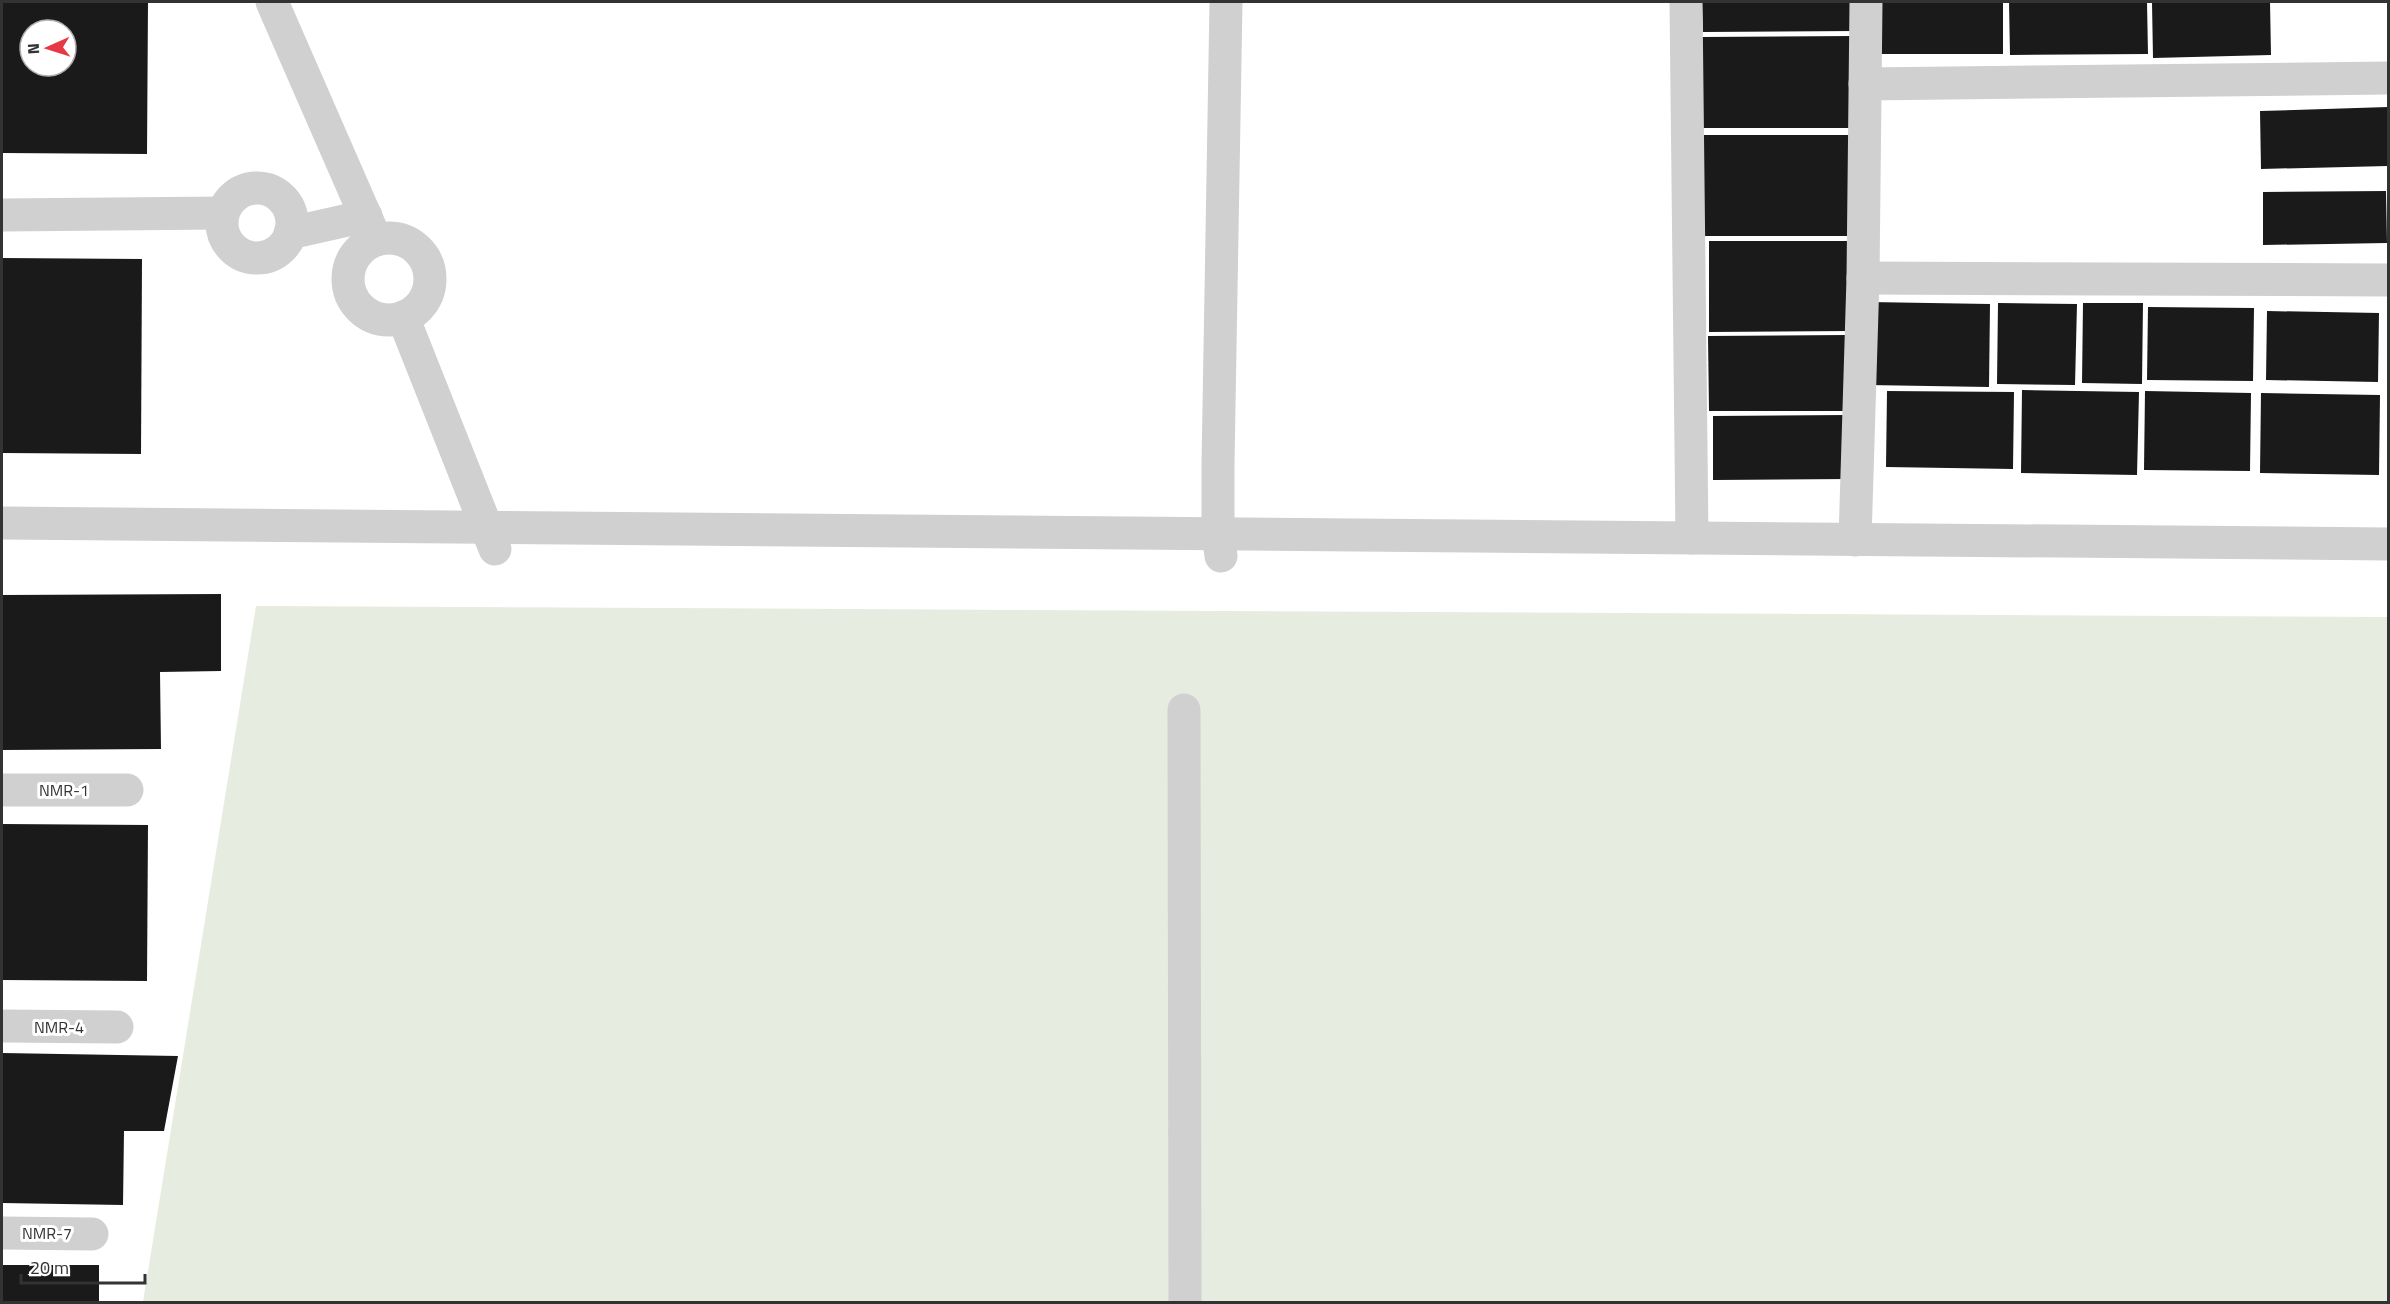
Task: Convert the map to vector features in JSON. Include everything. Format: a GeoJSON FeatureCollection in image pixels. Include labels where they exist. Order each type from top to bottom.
{"type":"FeatureCollection","features":[{"type":"Feature","properties":{"kind":"street"},"geometry":{"type":"LineString","coordinates":[[272,2],[371,228],[363,247],[353,261],[348,276],[350,292],[359,306],[372,316],[387,320],[403,317],[417,309],[427,297],[430,281],[428,265],[420,251],[407,241],[371,228],[290,233]]}},
{"type":"Feature","properties":{"kind":"street"},"geometry":{"type":"LineString","coordinates":[[1220,545],[1226,2]]}},
{"type":"Feature","properties":{"kind":"street"},"geometry":{"type":"LineString","coordinates":[[1686,2],[1692,538]]}},
{"type":"Feature","properties":{"kind":"street"},"geometry":{"type":"LineString","coordinates":[[1855,540],[1863,278],[1866,2]]}},
{"type":"Feature","properties":{"kind":"street"},"geometry":{"type":"LineString","coordinates":[[1865,84],[2388,78]]}},
{"type":"Feature","properties":{"kind":"street"},"geometry":{"type":"LineString","coordinates":[[252,188],[266,189],[278,196],[287,206],[291,219],[290,233],[284,245],[273,254],[260,258],[247,256],[235,250],[226,240],[222,227],[223,213],[229,201],[240,192],[252,188]]}},
{"type":"Feature","properties":{"kind":"street"},"geometry":{"type":"LineString","coordinates":[[2,215],[223,213]]}},
{"type":"Feature","properties":{"kind":"street"},"geometry":{"type":"LineString","coordinates":[[1863,278],[2388,280]]}},
{"type":"Feature","properties":{"kind":"street"},"geometry":{"type":"LineString","coordinates":[[403,317],[491,538]]}},
{"type":"Feature","properties":{"kind":"street"},"geometry":{"type":"LineString","coordinates":[[2,523],[491,538],[1220,545],[2388,566]]}},
{"type":"Feature","properties":{"kind":"street"},"geometry":{"type":"LineString","coordinates":[[2,544],[491,538]]}},
{"type":"Feature","properties":{"kind":"street"},"geometry":{"type":"LineString","coordinates":[[1220,545],[1692,538],[2388,544]]}},
{"type":"Feature","properties":{"kind":"street"},"geometry":{"type":"LineString","coordinates":[[1184,710],[1185,1302]]}},
{"type":"Feature","properties":{"kind":"street","name":"NMR-1"},"geometry":{"type":"LineString","coordinates":[[2,790],[126,790]]}},
{"type":"Feature","properties":{"kind":"street","name":"NMR-4"},"geometry":{"type":"LineString","coordinates":[[2,1026],[117,1027]]}},
{"type":"Feature","properties":{"kind":"street","name":"NMR-7"},"geometry":{"type":"LineString","coordinates":[[2,1233],[92,1234]]}},
{"type":"Feature","properties":{"kind":"shaded area"},"geometry":{"type":"Polygon","coordinates":[[[256,606],[2388,617],[2388,1302],[143,1302],[256,606]]]}},
{"type":"Feature","properties":{"kind":"building"},"geometry":{"type":"Polygon","coordinates":[[[2,2],[148,2],[147,154],[2,153],[2,2]]]}},
{"type":"Feature","properties":{"kind":"building"},"geometry":{"type":"Polygon","coordinates":[[[1702,2],[1855,2],[1855,31],[1703,32],[1702,2]]]}},
{"type":"Feature","properties":{"kind":"building"},"geometry":{"type":"Polygon","coordinates":[[[1876,2],[2003,2],[2003,54],[1876,54],[1876,2]]]}},
{"type":"Feature","properties":{"kind":"building"},"geometry":{"type":"Polygon","coordinates":[[[2009,2],[2147,2],[2148,54],[2010,55],[2009,2]]]}},
{"type":"Feature","properties":{"kind":"building"},"geometry":{"type":"Polygon","coordinates":[[[2270,2],[2271,55],[2153,58],[2152,3],[2270,2]]]}},
{"type":"Feature","properties":{"kind":"building"},"geometry":{"type":"Polygon","coordinates":[[[1854,36],[1854,128],[1703,128],[1702,37],[1854,36]]]}},
{"type":"Feature","properties":{"kind":"building"},"geometry":{"type":"Polygon","coordinates":[[[2388,107],[2388,166],[2261,169],[2260,111],[2388,107]]]}},
{"type":"Feature","properties":{"kind":"building"},"geometry":{"type":"Polygon","coordinates":[[[1702,135],[1855,135],[1855,236],[1703,236],[1702,135]]]}},
{"type":"Feature","properties":{"kind":"building"},"geometry":{"type":"Polygon","coordinates":[[[2386,191],[2387,243],[2263,245],[2263,192],[2386,191]]]}},
{"type":"Feature","properties":{"kind":"building"},"geometry":{"type":"Polygon","coordinates":[[[1709,241],[1850,241],[1849,331],[1709,332],[1709,241]]]}},
{"type":"Feature","properties":{"kind":"building"},"geometry":{"type":"Polygon","coordinates":[[[2,258],[142,259],[141,454],[2,453],[2,258]]]}},
{"type":"Feature","properties":{"kind":"building"},"geometry":{"type":"Polygon","coordinates":[[[1869,302],[1990,304],[1989,387],[1868,385],[1869,302]]]}},
{"type":"Feature","properties":{"kind":"building"},"geometry":{"type":"Polygon","coordinates":[[[1998,303],[2077,304],[2075,385],[1997,384],[1998,303]]]}},
{"type":"Feature","properties":{"kind":"building"},"geometry":{"type":"Polygon","coordinates":[[[2083,303],[2143,303],[2142,384],[2082,383],[2083,303]]]}},
{"type":"Feature","properties":{"kind":"building"},"geometry":{"type":"Polygon","coordinates":[[[2148,307],[2254,308],[2253,381],[2147,380],[2148,307]]]}},
{"type":"Feature","properties":{"kind":"building"},"geometry":{"type":"Polygon","coordinates":[[[2267,311],[2379,313],[2378,382],[2266,380],[2267,311]]]}},
{"type":"Feature","properties":{"kind":"building"},"geometry":{"type":"Polygon","coordinates":[[[1848,335],[1848,411],[1709,411],[1708,336],[1848,335]]]}},
{"type":"Feature","properties":{"kind":"building"},"geometry":{"type":"Polygon","coordinates":[[[2022,390],[2139,392],[2137,475],[2021,473],[2022,390]]]}},
{"type":"Feature","properties":{"kind":"building"},"geometry":{"type":"Polygon","coordinates":[[[1887,391],[2014,392],[2013,469],[1886,467],[1887,391]]]}},
{"type":"Feature","properties":{"kind":"building"},"geometry":{"type":"Polygon","coordinates":[[[2145,391],[2251,393],[2250,471],[2144,470],[2145,391]]]}},
{"type":"Feature","properties":{"kind":"building"},"geometry":{"type":"Polygon","coordinates":[[[2261,393],[2380,395],[2379,475],[2260,473],[2261,393]]]}},
{"type":"Feature","properties":{"kind":"building"},"geometry":{"type":"Polygon","coordinates":[[[1848,415],[1848,479],[1713,480],[1713,416],[1848,415]]]}},
{"type":"Feature","properties":{"kind":"building"},"geometry":{"type":"Polygon","coordinates":[[[221,594],[221,671],[160,672],[161,749],[2,750],[2,595],[221,594]]]}},
{"type":"Feature","properties":{"kind":"building"},"geometry":{"type":"Polygon","coordinates":[[[2,824],[148,825],[147,981],[2,980],[2,824]]]}},
{"type":"Feature","properties":{"kind":"building"},"geometry":{"type":"Polygon","coordinates":[[[2,1053],[178,1056],[164,1131],[124,1131],[123,1205],[2,1203],[2,1053]]]}},
{"type":"Feature","properties":{"kind":"building"},"geometry":{"type":"Polygon","coordinates":[[[2,1265],[99,1265],[99,1302],[2,1302],[2,1265]]]}}]}
